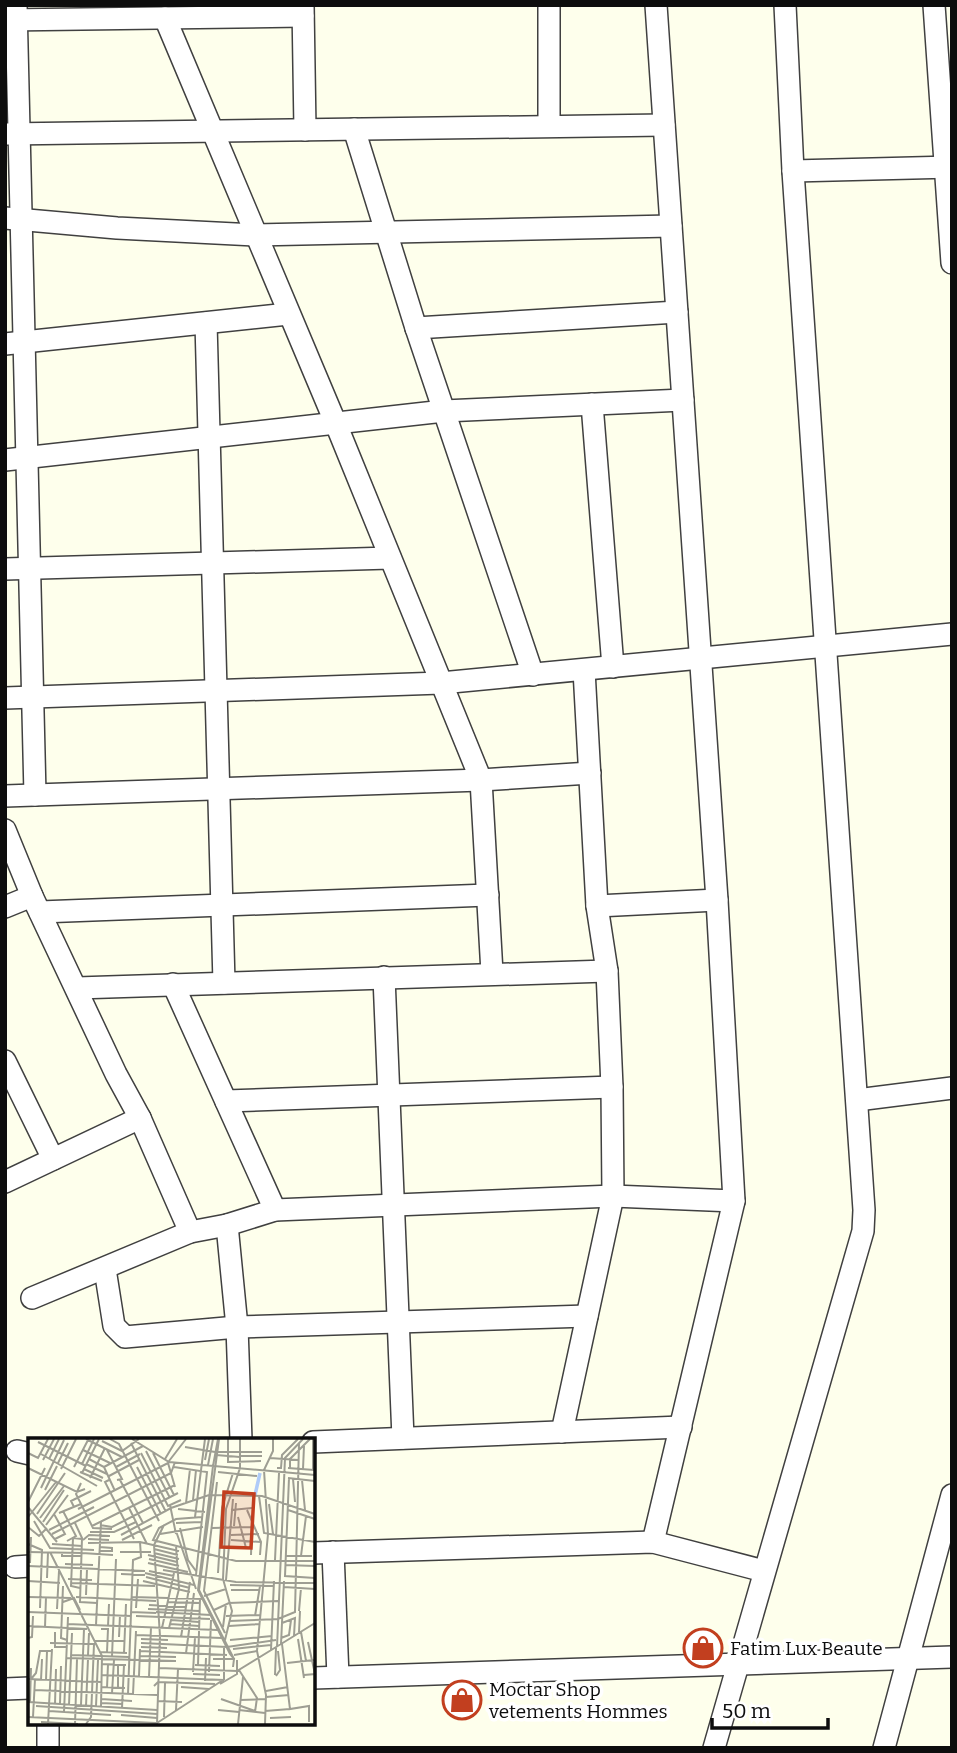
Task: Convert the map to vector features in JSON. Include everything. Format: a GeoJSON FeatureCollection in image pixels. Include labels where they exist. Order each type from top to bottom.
{"type":"FeatureCollection","features":[{"type":"Feature","properties":{"kind":"street"},"geometry":{"type":"LineString","coordinates":[[548,126],[549,5]]}},
{"type":"Feature","properties":{"kind":"street"},"geometry":{"type":"LineString","coordinates":[[653,1542],[734,1200],[717,900],[656,5]]}},
{"type":"Feature","properties":{"kind":"street"},"geometry":{"type":"LineString","coordinates":[[714,1748],[863,1231],[864,1210],[793,171],[785,5]]}},
{"type":"Feature","properties":{"kind":"street"},"geometry":{"type":"LineString","coordinates":[[934,5],[948,167],[951,250]]}},
{"type":"Feature","properties":{"kind":"street"},"geometry":{"type":"LineString","coordinates":[[35,795],[27,458],[15,343],[13,15],[303,11],[305,130]]}},
{"type":"Feature","properties":{"kind":"street"},"geometry":{"type":"LineString","coordinates":[[178,13],[212,130],[336,424],[481,780],[492,973]]}},
{"type":"Feature","properties":{"kind":"street"},"geometry":{"type":"LineString","coordinates":[[12,133],[664,125]]}},
{"type":"Feature","properties":{"kind":"street"},"geometry":{"type":"LineString","coordinates":[[354,129],[416,328],[533,675]]}},
{"type":"Feature","properties":{"kind":"street"},"geometry":{"type":"LineString","coordinates":[[793,171],[948,167]]}},
{"type":"Feature","properties":{"kind":"street"},"geometry":{"type":"LineString","coordinates":[[13,219],[117,228],[255,234],[671,226]]}},
{"type":"Feature","properties":{"kind":"street"},"geometry":{"type":"LineString","coordinates":[[416,328],[677,312]]}},
{"type":"Feature","properties":{"kind":"street"},"geometry":{"type":"LineString","coordinates":[[15,343],[288,314]]}},
{"type":"Feature","properties":{"kind":"street"},"geometry":{"type":"LineString","coordinates":[[206,323],[223,983]]}},
{"type":"Feature","properties":{"kind":"street"},"geometry":{"type":"LineString","coordinates":[[5,460],[444,411],[683,400]]}},
{"type":"Feature","properties":{"kind":"street"},"geometry":{"type":"LineString","coordinates":[[592,404],[613,667]]}},
{"type":"Feature","properties":{"kind":"street"},"geometry":{"type":"LineString","coordinates":[[5,569],[390,558]]}},
{"type":"Feature","properties":{"kind":"street"},"geometry":{"type":"LineString","coordinates":[[5,698],[441,683],[952,634]]}},
{"type":"Feature","properties":{"kind":"street"},"geometry":{"type":"LineString","coordinates":[[562,1432],[612,1196],[612,1087],[607,971],[597,906],[584,670]]}},
{"type":"Feature","properties":{"kind":"street"},"geometry":{"type":"LineString","coordinates":[[5,796],[481,780],[590,772]]}},
{"type":"Feature","properties":{"kind":"street"},"geometry":{"type":"LineString","coordinates":[[5,830],[36,904],[116,1074],[140,1118],[190,1232]]}},
{"type":"Feature","properties":{"kind":"street"},"geometry":{"type":"LineString","coordinates":[[5,907],[36,904],[221,905],[488,895]]}},
{"type":"Feature","properties":{"kind":"street"},"geometry":{"type":"LineString","coordinates":[[597,906],[717,900]]}},
{"type":"Feature","properties":{"kind":"street"},"geometry":{"type":"LineString","coordinates":[[77,988],[607,971]]}},
{"type":"Feature","properties":{"kind":"street"},"geometry":{"type":"LineString","coordinates":[[384,977],[403,1438]]}},
{"type":"Feature","properties":{"kind":"street"},"geometry":{"type":"LineString","coordinates":[[173,984],[275,1210]]}},
{"type":"Feature","properties":{"kind":"street"},"geometry":{"type":"LineString","coordinates":[[5,1061],[53,1159]]}},
{"type":"Feature","properties":{"kind":"street"},"geometry":{"type":"LineString","coordinates":[[226,1101],[612,1087]]}},
{"type":"Feature","properties":{"kind":"street"},"geometry":{"type":"LineString","coordinates":[[857,1100],[952,1088]]}},
{"type":"Feature","properties":{"kind":"street"},"geometry":{"type":"LineString","coordinates":[[5,1182],[140,1118]]}},
{"type":"Feature","properties":{"kind":"street"},"geometry":{"type":"LineString","coordinates":[[32,1298],[190,1232],[275,1210],[612,1196],[734,1200]]}},
{"type":"Feature","properties":{"kind":"street"},"geometry":{"type":"LineString","coordinates":[[228,1224],[237,1327],[241,1438]]}},
{"type":"Feature","properties":{"kind":"street"},"geometry":{"type":"LineString","coordinates":[[105,1269],[114,1326],[125,1337],[237,1327],[587,1316]]}},
{"type":"Feature","properties":{"kind":"street"},"geometry":{"type":"LineString","coordinates":[[315,1441],[681,1427]]}},
{"type":"Feature","properties":{"kind":"street"},"geometry":{"type":"LineString","coordinates":[[884,1748],[950,1508]]}},
{"type":"Feature","properties":{"kind":"street"},"geometry":{"type":"LineString","coordinates":[[338,1678],[323,1553],[653,1542],[764,1571]]}},
{"type":"Feature","properties":{"kind":"street"},"geometry":{"type":"LineString","coordinates":[[315,1678],[952,1657]]}},
{"type":"Feature","properties":{"kind":"street"},"geometry":{"type":"LineString","coordinates":[[5,1689],[28,1688]]}},
{"type":"Feature","properties":{"kind":"street"},"geometry":{"type":"LineString","coordinates":[[48,1725],[48,1748]]}},
{"type":"Feature","properties":{"kind":"place","name":"Fatim Lux Beaute"},"geometry":{"type":"Point","coordinates":[703,1648]}},
{"type":"Feature","properties":{"kind":"place","name":"Moctar Shop vetements Hommes"},"geometry":{"type":"Point","coordinates":[462,1700]}}]}
